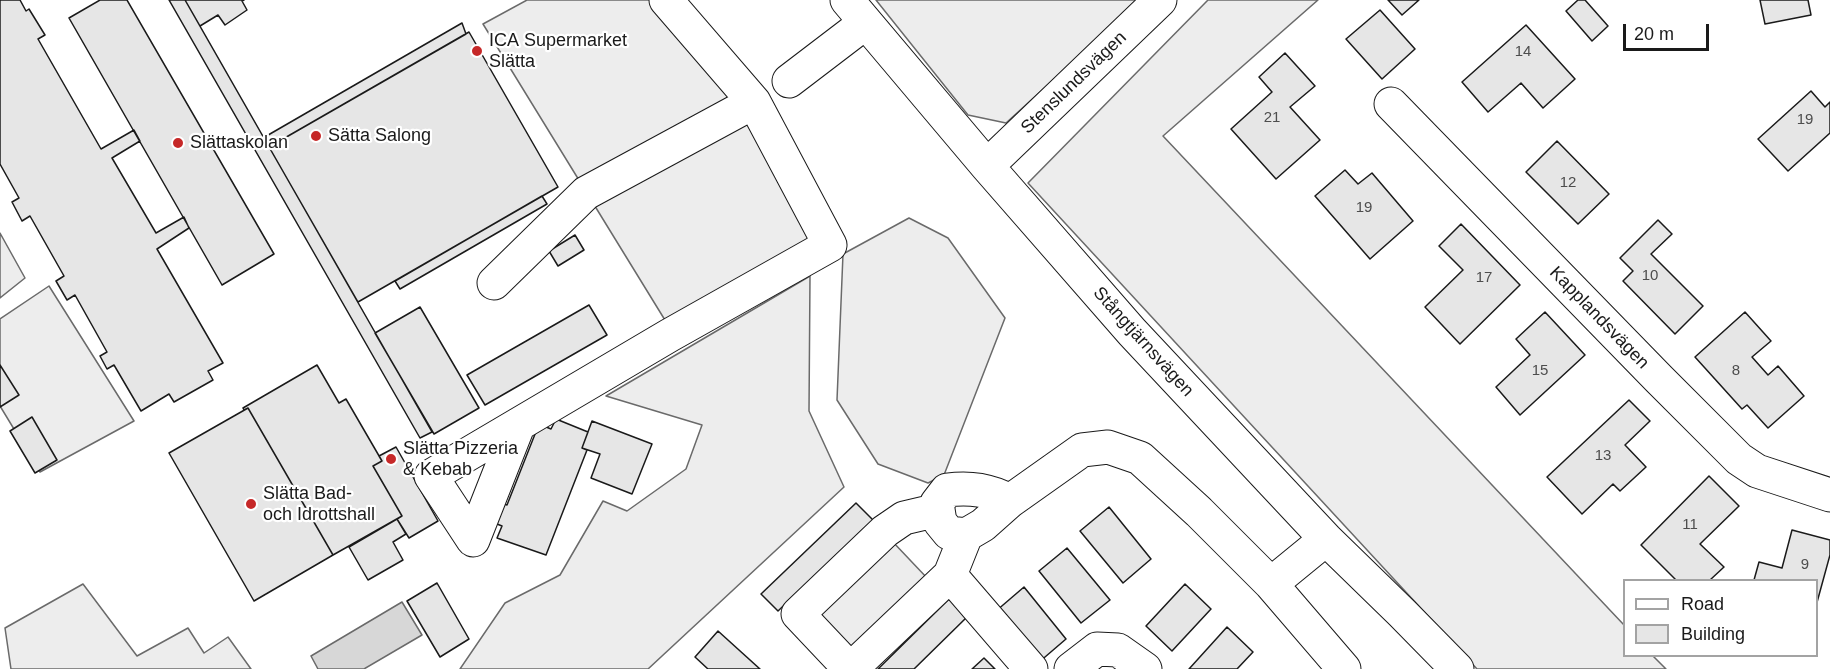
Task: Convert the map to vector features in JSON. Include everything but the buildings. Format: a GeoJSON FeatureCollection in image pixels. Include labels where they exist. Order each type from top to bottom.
{"type":"FeatureCollection","features":[{"type":"Feature","properties":{"kind":"street"},"geometry":{"type":"LineString","coordinates":[[518,426],[670,335],[830,245],[754,102],[666,0]]}},
{"type":"Feature","properties":{"kind":"street","name":"Stenslundsvägen"},"geometry":{"type":"LineString","coordinates":[[987,166],[1161,0]]}},
{"type":"Feature","properties":{"kind":"street"},"geometry":{"type":"LineString","coordinates":[[789,81],[856,12]]}},
{"type":"Feature","properties":{"kind":"street","name":"Stångtjärnsvägen"},"geometry":{"type":"LineString","coordinates":[[856,12],[1132,332],[1326,539],[1457,669]]}},
{"type":"Feature","properties":{"kind":"street"},"geometry":{"type":"LineString","coordinates":[[494,283],[586,193],[754,102]]}},
{"type":"Feature","properties":{"kind":"street","name":"Kapplandsvägen"},"geometry":{"type":"LineString","coordinates":[[1391,104],[1739,459],[1757,471],[1830,495]]}},
{"type":"Feature","properties":{"kind":"street"},"geometry":{"type":"LineString","coordinates":[[1010,501],[991,491],[964,488],[947,490],[938,503],[940,522],[950,533],[966,535],[983,525],[1010,501],[1082,450],[1108,447],[1140,459],[1199,512],[1271,584],[1344,669]]}},
{"type":"Feature","properties":{"kind":"street"},"geometry":{"type":"LineString","coordinates":[[938,510],[904,518],[885,531],[798,614],[851,669],[950,575],[966,535]]}},
{"type":"Feature","properties":{"kind":"street"},"geometry":{"type":"LineString","coordinates":[[1271,584],[1326,539]]}},
{"type":"Feature","properties":{"kind":"street"},"geometry":{"type":"LineString","coordinates":[[950,575],[1031,669]]}},
{"type":"Feature","properties":{"kind":"street"},"geometry":{"type":"LineString","coordinates":[[1071,669],[1097,649],[1118,650],[1145,669]]}},
{"type":"Feature","properties":{"kind":"shaded area"},"geometry":{"type":"Polygon","coordinates":[[[527,0],[660,0],[744,98],[820,241],[668,325],[483,24],[527,0]]]}},
{"type":"Feature","properties":{"kind":"shaded area"},"geometry":{"type":"Polygon","coordinates":[[[876,0],[1141,0],[1006,123],[968,115],[876,0]]]}},
{"type":"Feature","properties":{"kind":"shaded area"},"geometry":{"type":"Polygon","coordinates":[[[1208,0],[1318,0],[1163,136],[1623,624],[1623,657],[1654,657],[1666,669],[1477,669],[1028,183],[1208,0]]]}},
{"type":"Feature","properties":{"kind":"shaded area"},"geometry":{"type":"Polygon","coordinates":[[[909,218],[948,238],[1005,318],[944,475],[928,483],[878,464],[837,400],[843,254],[909,218]]]}},
{"type":"Feature","properties":{"kind":"shaded area"},"geometry":{"type":"Polygon","coordinates":[[[0,233],[25,278],[0,298],[0,233]]]}},
{"type":"Feature","properties":{"kind":"shaded area"},"geometry":{"type":"Polygon","coordinates":[[[810,276],[809,411],[844,487],[648,669],[460,669],[505,603],[560,575],[603,501],[627,511],[686,469],[702,425],[606,396],[810,276]]]}},
{"type":"Feature","properties":{"kind":"shaded area"},"geometry":{"type":"Polygon","coordinates":[[[49,286],[134,421],[40,472],[0,406],[0,319],[49,286]]]}},
{"type":"Feature","properties":{"kind":"shaded area"},"geometry":{"type":"Polygon","coordinates":[[[892,541],[928,579],[849,652],[814,616],[892,541]]]}},
{"type":"Feature","properties":{"kind":"shaded area"},"geometry":{"type":"Polygon","coordinates":[[[83,584],[137,656],[188,628],[204,653],[228,637],[251,669],[11,669],[5,628],[83,584]]]}},
{"type":"Feature","properties":{"kind":"shaded area"},"geometry":{"type":"Polygon","coordinates":[[[402,602],[422,635],[364,669],[318,669],[311,656],[402,602]]]}},
{"type":"Feature","properties":{"kind":"place","name":"ICA Supermarket Slätta"},"geometry":{"type":"Point","coordinates":[477,51]}},
{"type":"Feature","properties":{"kind":"place","name":"Sätta Salong"},"geometry":{"type":"Point","coordinates":[316,136]}},
{"type":"Feature","properties":{"kind":"place","name":"Slättaskolan"},"geometry":{"type":"Point","coordinates":[178,143]}},
{"type":"Feature","properties":{"kind":"place","name":"Slätta Pizzeria & Kebab"},"geometry":{"type":"Point","coordinates":[391,459]}},
{"type":"Feature","properties":{"kind":"place","name":"Slätta Bad- och Idrottshall"},"geometry":{"type":"Point","coordinates":[251,504]}}]}
